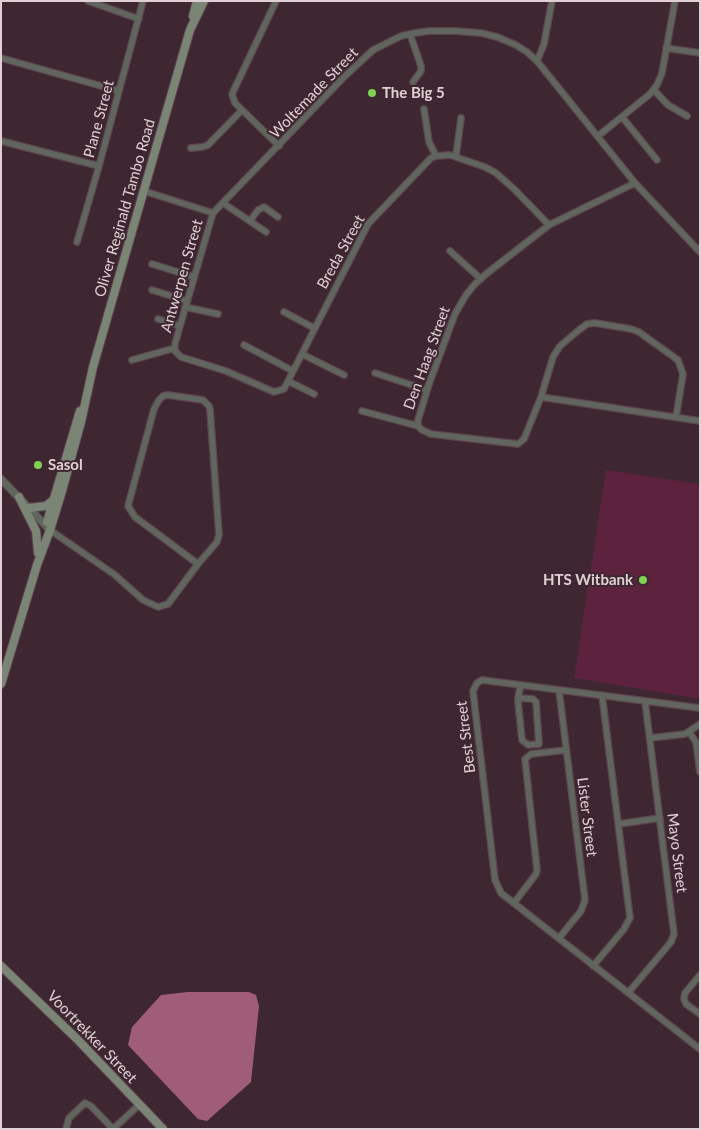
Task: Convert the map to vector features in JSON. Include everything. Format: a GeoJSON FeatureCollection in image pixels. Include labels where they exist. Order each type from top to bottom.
{"type":"FeatureCollection","features":[{"type":"Feature","properties":{"kind":"main road","name":"Oliver Reginald Tambo Road"},"geometry":{"type":"LineString","coordinates":[[1,684],[81,422],[87,393],[198,1]]}},
{"type":"Feature","properties":{"kind":"main road","name":"Oliver Reginald Tambo Road"},"geometry":{"type":"LineString","coordinates":[[190,30],[204,1]]}},
{"type":"Feature","properties":{"kind":"main road","name":"Oliver Reginald Tambo Road"},"geometry":{"type":"LineString","coordinates":[[48,528],[53,500],[76,420],[87,393]]}},
{"type":"Feature","properties":{"kind":"main road"},"geometry":{"type":"LineString","coordinates":[[19,497],[36,531],[38,544],[37,565]]}},
{"type":"Feature","properties":{"kind":"main road"},"geometry":{"type":"LineString","coordinates":[[28,508],[44,507],[53,500]]}},
{"type":"Feature","properties":{"kind":"main road","name":"Voortrekker Street"},"geometry":{"type":"LineString","coordinates":[[1,966],[77,1040],[163,1129]]}},
{"type":"Feature","properties":{"kind":"street"},"geometry":{"type":"LineString","coordinates":[[88,1],[138,19]]}},
{"type":"Feature","properties":{"kind":"street","name":"Plane Street"},"geometry":{"type":"LineString","coordinates":[[77,242],[143,1]]}},
{"type":"Feature","properties":{"kind":"street"},"geometry":{"type":"LineString","coordinates":[[276,1],[233,90],[233,101],[280,146]]}},
{"type":"Feature","properties":{"kind":"street"},"geometry":{"type":"LineString","coordinates":[[538,61],[544,44],[552,1]]}},
{"type":"Feature","properties":{"kind":"street"},"geometry":{"type":"LineString","coordinates":[[598,136],[654,90],[660,80],[675,1]]}},
{"type":"Feature","properties":{"kind":"street","name":"Woltemade Street"},"geometry":{"type":"LineString","coordinates":[[213,213],[280,146],[344,77],[374,50],[401,36],[410,34],[429,31],[481,33],[516,45],[538,61],[635,183],[700,252]]}},
{"type":"Feature","properties":{"kind":"street"},"geometry":{"type":"LineString","coordinates":[[410,34],[421,66],[421,71],[413,82]]}},
{"type":"Feature","properties":{"kind":"street"},"geometry":{"type":"LineString","coordinates":[[666,48],[700,53]]}},
{"type":"Feature","properties":{"kind":"street"},"geometry":{"type":"LineString","coordinates":[[1,58],[119,91]]}},
{"type":"Feature","properties":{"kind":"street"},"geometry":{"type":"LineString","coordinates":[[654,90],[668,105],[686,116]]}},
{"type":"Feature","properties":{"kind":"street"},"geometry":{"type":"LineString","coordinates":[[424,109],[429,142],[436,156],[443,154],[456,156],[496,173],[548,225]]}},
{"type":"Feature","properties":{"kind":"street"},"geometry":{"type":"LineString","coordinates":[[191,148],[208,145],[242,110]]}},
{"type":"Feature","properties":{"kind":"street"},"geometry":{"type":"LineString","coordinates":[[622,116],[658,160]]}},
{"type":"Feature","properties":{"kind":"street"},"geometry":{"type":"LineString","coordinates":[[456,156],[461,118]]}},
{"type":"Feature","properties":{"kind":"street"},"geometry":{"type":"LineString","coordinates":[[1,141],[99,166]]}},
{"type":"Feature","properties":{"kind":"street","name":"Breda Street"},"geometry":{"type":"LineString","coordinates":[[288,381],[368,224],[425,164],[436,156]]}},
{"type":"Feature","properties":{"kind":"street","name":"Den Haag Street"},"geometry":{"type":"LineString","coordinates":[[418,426],[427,390],[455,314],[466,295],[481,279],[548,225],[635,183]]}},
{"type":"Feature","properties":{"kind":"street"},"geometry":{"type":"LineString","coordinates":[[144,192],[213,213]]}},
{"type":"Feature","properties":{"kind":"street"},"geometry":{"type":"LineString","coordinates":[[223,203],[266,232]]}},
{"type":"Feature","properties":{"kind":"street"},"geometry":{"type":"LineString","coordinates":[[250,221],[258,210],[264,208],[278,217]]}},
{"type":"Feature","properties":{"kind":"street","name":"Antwerpen Street"},"geometry":{"type":"LineString","coordinates":[[213,213],[186,304],[175,352],[181,357],[226,371],[274,392],[282,391],[288,381]]}},
{"type":"Feature","properties":{"kind":"street"},"geometry":{"type":"LineString","coordinates":[[450,251],[481,279]]}},
{"type":"Feature","properties":{"kind":"street"},"geometry":{"type":"LineString","coordinates":[[152,264],[194,277]]}},
{"type":"Feature","properties":{"kind":"street"},"geometry":{"type":"LineString","coordinates":[[152,290],[186,304],[218,314]]}},
{"type":"Feature","properties":{"kind":"street"},"geometry":{"type":"LineString","coordinates":[[284,312],[314,328]]}},
{"type":"Feature","properties":{"kind":"street"},"geometry":{"type":"LineString","coordinates":[[158,319],[180,326]]}},
{"type":"Feature","properties":{"kind":"street"},"geometry":{"type":"LineString","coordinates":[[362,411],[418,426],[432,434],[518,444],[524,440],[541,397],[553,357],[560,346],[587,324],[601,323],[638,332],[678,360],[683,374],[676,417]]}},
{"type":"Feature","properties":{"kind":"street"},"geometry":{"type":"LineString","coordinates":[[244,345],[293,371]]}},
{"type":"Feature","properties":{"kind":"street"},"geometry":{"type":"LineString","coordinates":[[132,360],[175,348]]}},
{"type":"Feature","properties":{"kind":"street"},"geometry":{"type":"LineString","coordinates":[[302,354],[344,375]]}},
{"type":"Feature","properties":{"kind":"street"},"geometry":{"type":"LineString","coordinates":[[376,373],[427,390]]}},
{"type":"Feature","properties":{"kind":"street"},"geometry":{"type":"LineString","coordinates":[[288,381],[314,394]]}},
{"type":"Feature","properties":{"kind":"street"},"geometry":{"type":"LineString","coordinates":[[1,479],[48,528],[115,575],[143,600],[163,606],[173,598],[217,542],[219,535],[210,410],[203,400],[162,396],[154,409],[128,502],[130,510],[135,517],[198,564]]}},
{"type":"Feature","properties":{"kind":"street"},"geometry":{"type":"LineString","coordinates":[[541,397],[700,421]]}},
{"type":"Feature","properties":{"kind":"street","name":"Best Street"},"geometry":{"type":"LineString","coordinates":[[514,903],[501,893],[495,880],[473,692],[477,683],[482,680],[700,708]]}},
{"type":"Feature","properties":{"kind":"street"},"geometry":{"type":"LineString","coordinates":[[518,698],[533,699],[536,702],[540,742],[537,744],[528,745],[522,740],[518,698],[521,685]]}},
{"type":"Feature","properties":{"kind":"street","name":"Lister Street"},"geometry":{"type":"LineString","coordinates":[[558,938],[581,911],[586,900],[559,690]]}},
{"type":"Feature","properties":{"kind":"street"},"geometry":{"type":"LineString","coordinates":[[593,966],[624,929],[630,918],[602,696]]}},
{"type":"Feature","properties":{"kind":"street","name":"Mayo Street"},"geometry":{"type":"LineString","coordinates":[[628,993],[671,942],[674,934],[645,701]]}},
{"type":"Feature","properties":{"kind":"street"},"geometry":{"type":"LineString","coordinates":[[650,738],[689,732],[700,724]]}},
{"type":"Feature","properties":{"kind":"street"},"geometry":{"type":"LineString","coordinates":[[689,732],[696,742],[700,772]]}},
{"type":"Feature","properties":{"kind":"street"},"geometry":{"type":"LineString","coordinates":[[566,750],[531,754],[525,759],[524,764],[537,870],[514,903],[700,1049]]}},
{"type":"Feature","properties":{"kind":"street"},"geometry":{"type":"LineString","coordinates":[[618,824],[660,818]]}},
{"type":"Feature","properties":{"kind":"street"},"geometry":{"type":"LineString","coordinates":[[700,975],[685,993],[684,999],[686,1004],[700,1014]]}},
{"type":"Feature","properties":{"kind":"street"},"geometry":{"type":"LineString","coordinates":[[66,1129],[69,1118],[85,1103],[91,1106],[113,1129],[139,1105]]}},
{"type":"Feature","properties":{"kind":"shaded area","name":"HTS Witbank"},"geometry":{"type":"Polygon","coordinates":[[[606,470],[700,484],[700,699],[574,678],[606,470]]]}},
{"type":"Feature","properties":{"kind":"shaded area"},"geometry":{"type":"Polygon","coordinates":[[[188,992],[249,992],[256,995],[259,1006],[251,1082],[207,1121],[198,1119],[128,1045],[132,1027],[161,995],[188,992]]]}},
{"type":"Feature","properties":{"kind":"place","name":"The Big 5"},"geometry":{"type":"Point","coordinates":[372,93]}},
{"type":"Feature","properties":{"kind":"place","name":"Sasol"},"geometry":{"type":"Point","coordinates":[38,465]}},
{"type":"Feature","properties":{"kind":"place","name":"HTS Witbank"},"geometry":{"type":"Point","coordinates":[643,580]}}]}
